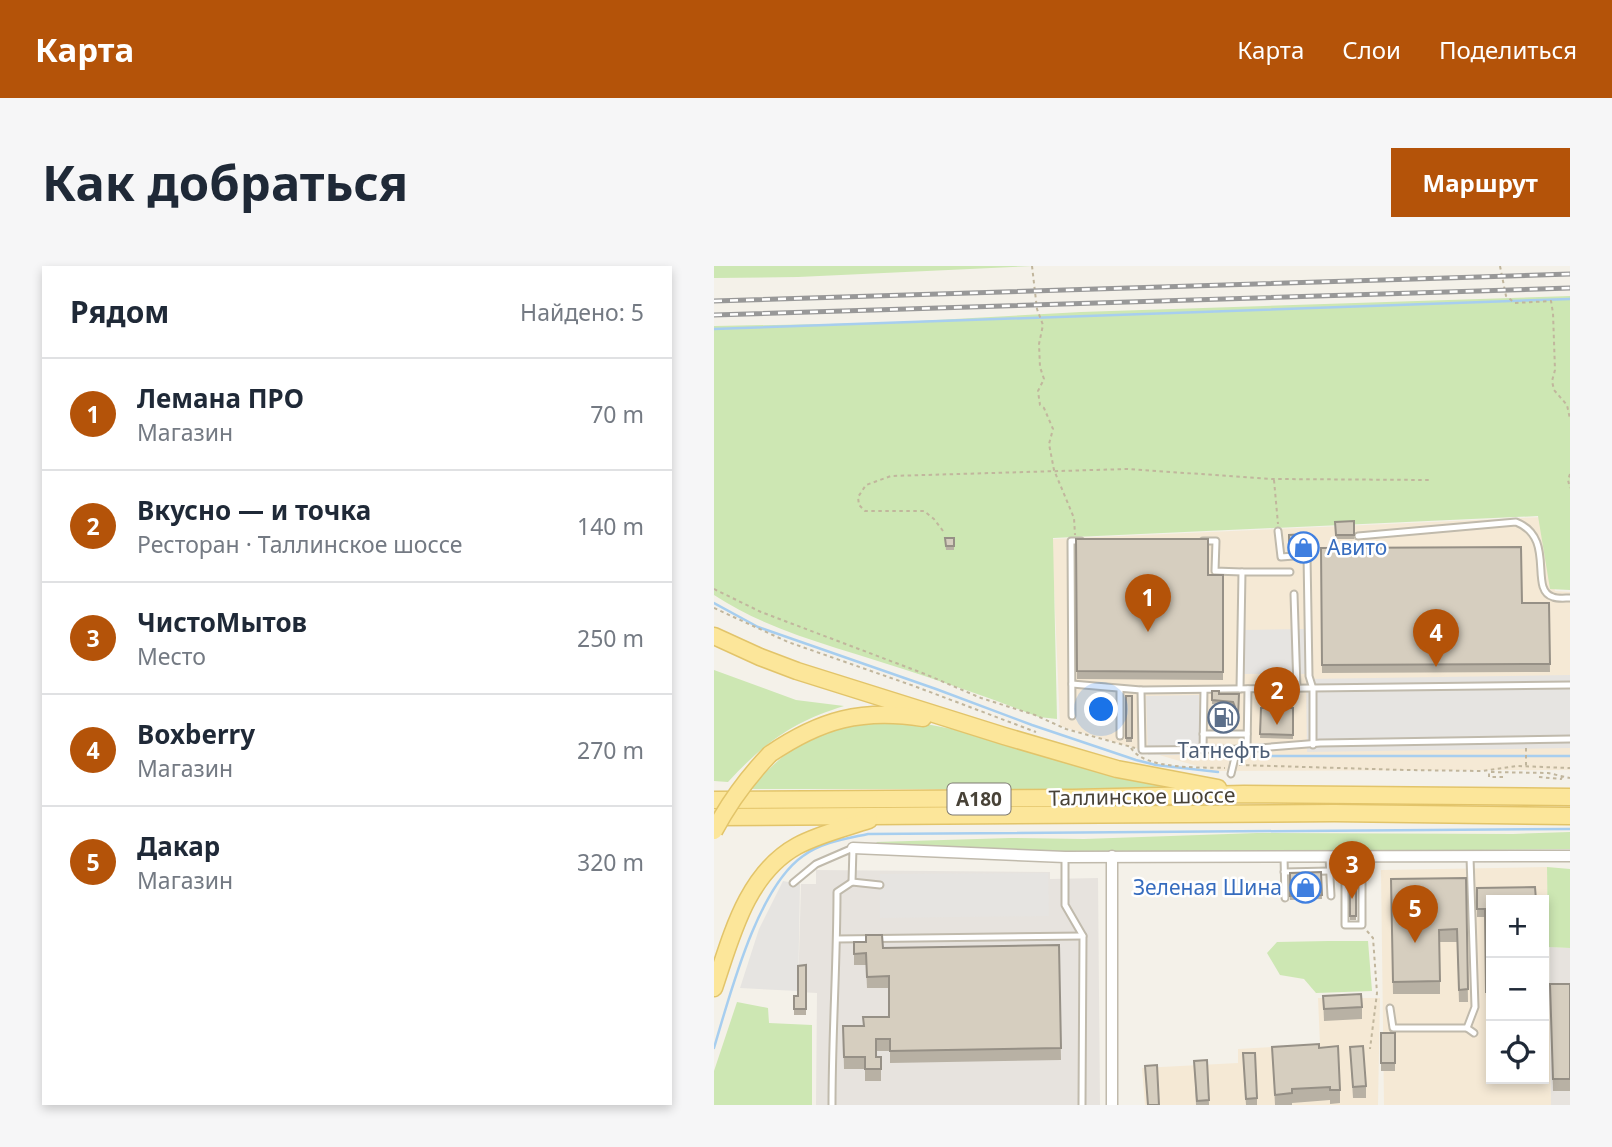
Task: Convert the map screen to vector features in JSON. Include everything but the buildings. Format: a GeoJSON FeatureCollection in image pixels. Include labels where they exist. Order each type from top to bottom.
{"type":"FeatureCollection","features":[{"type":"Feature","properties":{"kind":"main road"},"geometry":{"type":"LineString","coordinates":[[714,636],[797,671],[1004,736],[1117,769],[1244,794]]}},
{"type":"Feature","properties":{"kind":"main road"},"geometry":{"type":"LineString","coordinates":[[714,831],[730,801],[770,754],[793,738],[824,724],[856,715],[894,714],[1004,736]]}},
{"type":"Feature","properties":{"kind":"main road","name":"Таллинское шоссе"},"geometry":{"type":"LineString","coordinates":[[714,800],[1244,794],[1566,795]]}},
{"type":"Feature","properties":{"kind":"main road","name":"Таллинское шоссе"},"geometry":{"type":"LineString","coordinates":[[714,817],[1508,813],[1570,816]]}},
{"type":"Feature","properties":{"kind":"main road"},"geometry":{"type":"LineString","coordinates":[[714,988],[732,936],[750,895],[763,874],[798,845],[885,815]]}},
{"type":"Feature","properties":{"kind":"street"},"geometry":{"type":"LineString","coordinates":[[853,848],[1065,856],[1570,856]]}},
{"type":"Feature","properties":{"kind":"street"},"geometry":{"type":"LineString","coordinates":[[1112,856],[1112,1105]]}},
{"type":"Feature","properties":{"kind":"lane"},"geometry":{"type":"LineString","coordinates":[[1358,536],[1516,522],[1527,526],[1535,535],[1539,545],[1542,585],[1546,593],[1552,597],[1570,598]]}},
{"type":"Feature","properties":{"kind":"lane"},"geometry":{"type":"LineString","coordinates":[[1278,531],[1281,557],[1307,555],[1313,745]]}},
{"type":"Feature","properties":{"kind":"lane"},"geometry":{"type":"LineString","coordinates":[[1072,716],[1071,541],[1092,541]]}},
{"type":"Feature","properties":{"kind":"lane"},"geometry":{"type":"LineString","coordinates":[[1202,541],[1216,541],[1215,571],[1290,572]]}},
{"type":"Feature","properties":{"kind":"lane"},"geometry":{"type":"LineString","coordinates":[[1242,572],[1244,689],[1248,710],[1247,749]]}},
{"type":"Feature","properties":{"kind":"lane"},"geometry":{"type":"LineString","coordinates":[[1294,594],[1297,689]]}},
{"type":"Feature","properties":{"kind":"lane"},"geometry":{"type":"LineString","coordinates":[[1072,684],[1120,690],[1570,685]]}},
{"type":"Feature","properties":{"kind":"lane"},"geometry":{"type":"LineString","coordinates":[[1120,690],[1120,736]]}},
{"type":"Feature","properties":{"kind":"lane"},"geometry":{"type":"LineString","coordinates":[[1141,690],[1142,750],[1237,750],[1320,743],[1570,739]]}},
{"type":"Feature","properties":{"kind":"lane"},"geometry":{"type":"LineString","coordinates":[[1203,750],[1203,734],[1210,710],[1204,690]]}},
{"type":"Feature","properties":{"kind":"lane"},"geometry":{"type":"LineString","coordinates":[[1210,710],[1230,710]]}},
{"type":"Feature","properties":{"kind":"lane"},"geometry":{"type":"LineString","coordinates":[[1238,710],[1248,710]]}},
{"type":"Feature","properties":{"kind":"lane"},"geometry":{"type":"LineString","coordinates":[[1203,734],[1247,734]]}},
{"type":"Feature","properties":{"kind":"lane"},"geometry":{"type":"LineString","coordinates":[[1233,769],[1237,750]]}},
{"type":"Feature","properties":{"kind":"lane"},"geometry":{"type":"LineString","coordinates":[[793,883],[816,863],[853,848],[852,882]]}},
{"type":"Feature","properties":{"kind":"lane"},"geometry":{"type":"LineString","coordinates":[[1065,856],[1065,905],[1083,936],[1082,1105]]}},
{"type":"Feature","properties":{"kind":"lane"},"geometry":{"type":"LineString","coordinates":[[1284,856],[1285,898]]}},
{"type":"Feature","properties":{"kind":"lane"},"geometry":{"type":"LineString","coordinates":[[1345,857],[1345,925],[1362,925],[1362,856]]}},
{"type":"Feature","properties":{"kind":"lane"},"geometry":{"type":"LineString","coordinates":[[1467,1028],[1475,1007],[1470,856]]}},
{"type":"Feature","properties":{"kind":"lane"},"geometry":{"type":"LineString","coordinates":[[1329,857],[1331,896]]}},
{"type":"Feature","properties":{"kind":"lane"},"geometry":{"type":"LineString","coordinates":[[1284,872],[1330,871]]}},
{"type":"Feature","properties":{"kind":"lane"},"geometry":{"type":"LineString","coordinates":[[832,1105],[832,1027],[837,984],[837,892],[852,882],[880,885]]}},
{"type":"Feature","properties":{"kind":"lane"},"geometry":{"type":"LineString","coordinates":[[837,939],[1083,936]]}},
{"type":"Feature","properties":{"kind":"lane"},"geometry":{"type":"LineString","coordinates":[[1390,1008],[1393,1028],[1467,1028],[1474,1033]]}},
{"type":"Feature","properties":{"kind":"path"},"geometry":{"type":"LineString","coordinates":[[1031,266],[1043,325],[1039,344],[1044,379],[1038,394],[1040,405],[1044,408],[1052,429],[1049,444],[1054,470],[1072,514],[1074,533],[1079,541]]}},
{"type":"Feature","properties":{"kind":"path"},"geometry":{"type":"LineString","coordinates":[[1500,266],[1506,296],[1515,303],[1551,300],[1555,370],[1552,381],[1554,390],[1567,405],[1570,419]]}},
{"type":"Feature","properties":{"kind":"path"},"geometry":{"type":"LineString","coordinates":[[943,531],[934,519],[924,512],[865,511],[859,505],[859,497],[866,485],[891,476],[1054,470],[1127,469],[1273,479],[1429,480]]}},
{"type":"Feature","properties":{"kind":"path"},"geometry":{"type":"LineString","coordinates":[[1570,474],[1570,488]]}},
{"type":"Feature","properties":{"kind":"path"},"geometry":{"type":"LineString","coordinates":[[1273,479],[1278,531]]}},
{"type":"Feature","properties":{"kind":"path"},"geometry":{"type":"LineString","coordinates":[[714,589],[761,612],[981,698],[1035,715],[1078,733],[1133,748],[1136,756],[1152,762],[1233,769],[1483,771],[1526,766],[1570,768]]}},
{"type":"Feature","properties":{"kind":"path"},"geometry":{"type":"LineString","coordinates":[[714,608],[788,642],[1040,733]]}},
{"type":"Feature","properties":{"kind":"path"},"geometry":{"type":"LineString","coordinates":[[1526,751],[1526,766]]}},
{"type":"Feature","properties":{"kind":"path"},"geometry":{"type":"LineString","coordinates":[[1164,769],[1178,771]]}},
{"type":"Feature","properties":{"kind":"path"},"geometry":{"type":"LineString","coordinates":[[1503,777],[1489,777],[1489,772],[1570,778]]}},
{"type":"Feature","properties":{"kind":"path"},"geometry":{"type":"LineString","coordinates":[[1539,777],[1562,777]]}},
{"type":"Feature","properties":{"kind":"path"},"geometry":{"type":"LineString","coordinates":[[1362,925],[1373,938],[1376,959],[1377,993],[1370,1049]]}},
{"type":"Feature","properties":{"kind":"shaded area"},"geometry":{"type":"Polygon","coordinates":[[[1543,517],[1555,591],[1570,592],[1570,770],[1214,771],[1060,726],[1052,539],[1543,517]]]}},
{"type":"Feature","properties":{"kind":"shaded area"},"geometry":{"type":"Polygon","coordinates":[[[1306,629],[1306,674],[1244,674],[1244,630],[1306,629]]]}},
{"type":"Feature","properties":{"kind":"shaded area"},"geometry":{"type":"Polygon","coordinates":[[[1570,675],[1570,748],[1307,752],[1306,679],[1570,675]]]}},
{"type":"Feature","properties":{"kind":"shaded area"},"geometry":{"type":"Polygon","coordinates":[[[1199,695],[1200,755],[1148,755],[1146,696],[1199,695]]]}},
{"type":"Feature","properties":{"kind":"shaded area"},"geometry":{"type":"Polygon","coordinates":[[[1547,867],[1547,895],[1486,895],[1486,1084],[1549,1084],[1549,986],[1551,1105],[1384,1105],[1381,870],[1547,867]]]}},
{"type":"Feature","properties":{"kind":"shaded area"},"geometry":{"type":"Polygon","coordinates":[[[816,870],[1050,872],[1050,879],[1098,878],[1100,1105],[816,1105],[817,993],[798,992],[801,884],[816,884],[816,870]]]}},
{"type":"Feature","properties":{"kind":"shaded area"},"geometry":{"type":"Polygon","coordinates":[[[1048,873],[1049,916],[880,918],[880,874],[1048,873]]]}},
{"type":"Feature","properties":{"kind":"shaded area"},"geometry":{"type":"Polygon","coordinates":[[[783,881],[800,884],[798,991],[740,988],[759,929],[783,881]]]}},
{"type":"Feature","properties":{"kind":"shaded area"},"geometry":{"type":"Polygon","coordinates":[[[1550,947],[1570,948],[1570,1105],[1551,1105],[1550,947]]]}},
{"type":"Feature","properties":{"kind":"shaded area"},"geometry":{"type":"Polygon","coordinates":[[[1318,998],[1380,998],[1378,1105],[1145,1105],[1142,1068],[1238,1063],[1238,1049],[1320,1044],[1318,998]]]}},
{"type":"Feature","properties":{"kind":"green space"},"geometry":{"type":"Polygon","coordinates":[[[714,266],[1032,266],[798,277],[714,278],[714,266]]]}},
{"type":"Feature","properties":{"kind":"green space"},"geometry":{"type":"Polygon","coordinates":[[[1570,296],[1570,590],[1550,589],[1538,516],[1053,538],[1057,719],[1039,717],[804,637],[758,619],[714,595],[714,326],[882,323],[1081,312],[1570,296]]]}},
{"type":"Feature","properties":{"kind":"green space"},"geometry":{"type":"Polygon","coordinates":[[[714,670],[796,700],[844,706],[809,719],[780,735],[728,782],[714,781],[714,670]]]}},
{"type":"Feature","properties":{"kind":"green space"},"geometry":{"type":"Polygon","coordinates":[[[868,721],[916,722],[957,730],[1192,789],[750,789],[778,761],[802,743],[830,731],[868,721]]]}},
{"type":"Feature","properties":{"kind":"green space"},"geometry":{"type":"Polygon","coordinates":[[[1570,832],[1570,849],[1072,852],[881,846],[876,842],[1257,833],[1570,832]]]}},
{"type":"Feature","properties":{"kind":"green space"},"geometry":{"type":"Polygon","coordinates":[[[1547,867],[1570,869],[1570,948],[1549,947],[1547,867]]]}},
{"type":"Feature","properties":{"kind":"green space"},"geometry":{"type":"Polygon","coordinates":[[[1368,941],[1372,991],[1316,993],[1304,979],[1280,975],[1267,953],[1277,942],[1368,941]]]}},
{"type":"Feature","properties":{"kind":"green space"},"geometry":{"type":"Polygon","coordinates":[[[737,1002],[768,1008],[769,1023],[812,1025],[812,1105],[714,1105],[714,1071],[737,1002]]]}},
{"type":"Feature","properties":{"kind":"waterway"},"geometry":{"type":"LineString","coordinates":[[714,329],[1570,299]]}},
{"type":"Feature","properties":{"kind":"waterway"},"geometry":{"type":"LineString","coordinates":[[714,603],[758,627],[1136,760],[1218,772]]}},
{"type":"Feature","properties":{"kind":"waterway"},"geometry":{"type":"LineString","coordinates":[[1266,756],[1570,756]]}},
{"type":"Feature","properties":{"kind":"waterway"},"geometry":{"type":"LineString","coordinates":[[714,1048],[747,944],[772,892],[787,871],[803,856],[818,847],[842,839],[868,834],[1570,829]]}},
{"type":"Feature","properties":{"kind":"railway"},"geometry":{"type":"LineString","coordinates":[[714,301],[1570,274]]}},
{"type":"Feature","properties":{"kind":"railway"},"geometry":{"type":"LineString","coordinates":[[714,315],[1570,288]]}},
{"type":"Feature","properties":{"kind":"place","name":"Авито"},"geometry":{"type":"Point","coordinates":[1304,547]}},
{"type":"Feature","properties":{"kind":"place","name":"Лемана ПРО"},"geometry":{"type":"Point","coordinates":[1148,632]}},
{"type":"Feature","properties":{"kind":"place","name":"Boxberry"},"geometry":{"type":"Point","coordinates":[1436,667]}},
{"type":"Feature","properties":{"kind":"place","name":"Татнефть"},"geometry":{"type":"Point","coordinates":[1224,718]}},
{"type":"Feature","properties":{"kind":"place","name":"Вкусно — и точка"},"geometry":{"type":"Point","coordinates":[1277,725]}},
{"type":"Feature","properties":{"kind":"place","name":"Зеленая Шина"},"geometry":{"type":"Point","coordinates":[1305,887]}},
{"type":"Feature","properties":{"kind":"place","name":"ЧистоМытов"},"geometry":{"type":"Point","coordinates":[1352,899]}},
{"type":"Feature","properties":{"kind":"place","name":"Дакар"},"geometry":{"type":"Point","coordinates":[1415,943]}}]}
